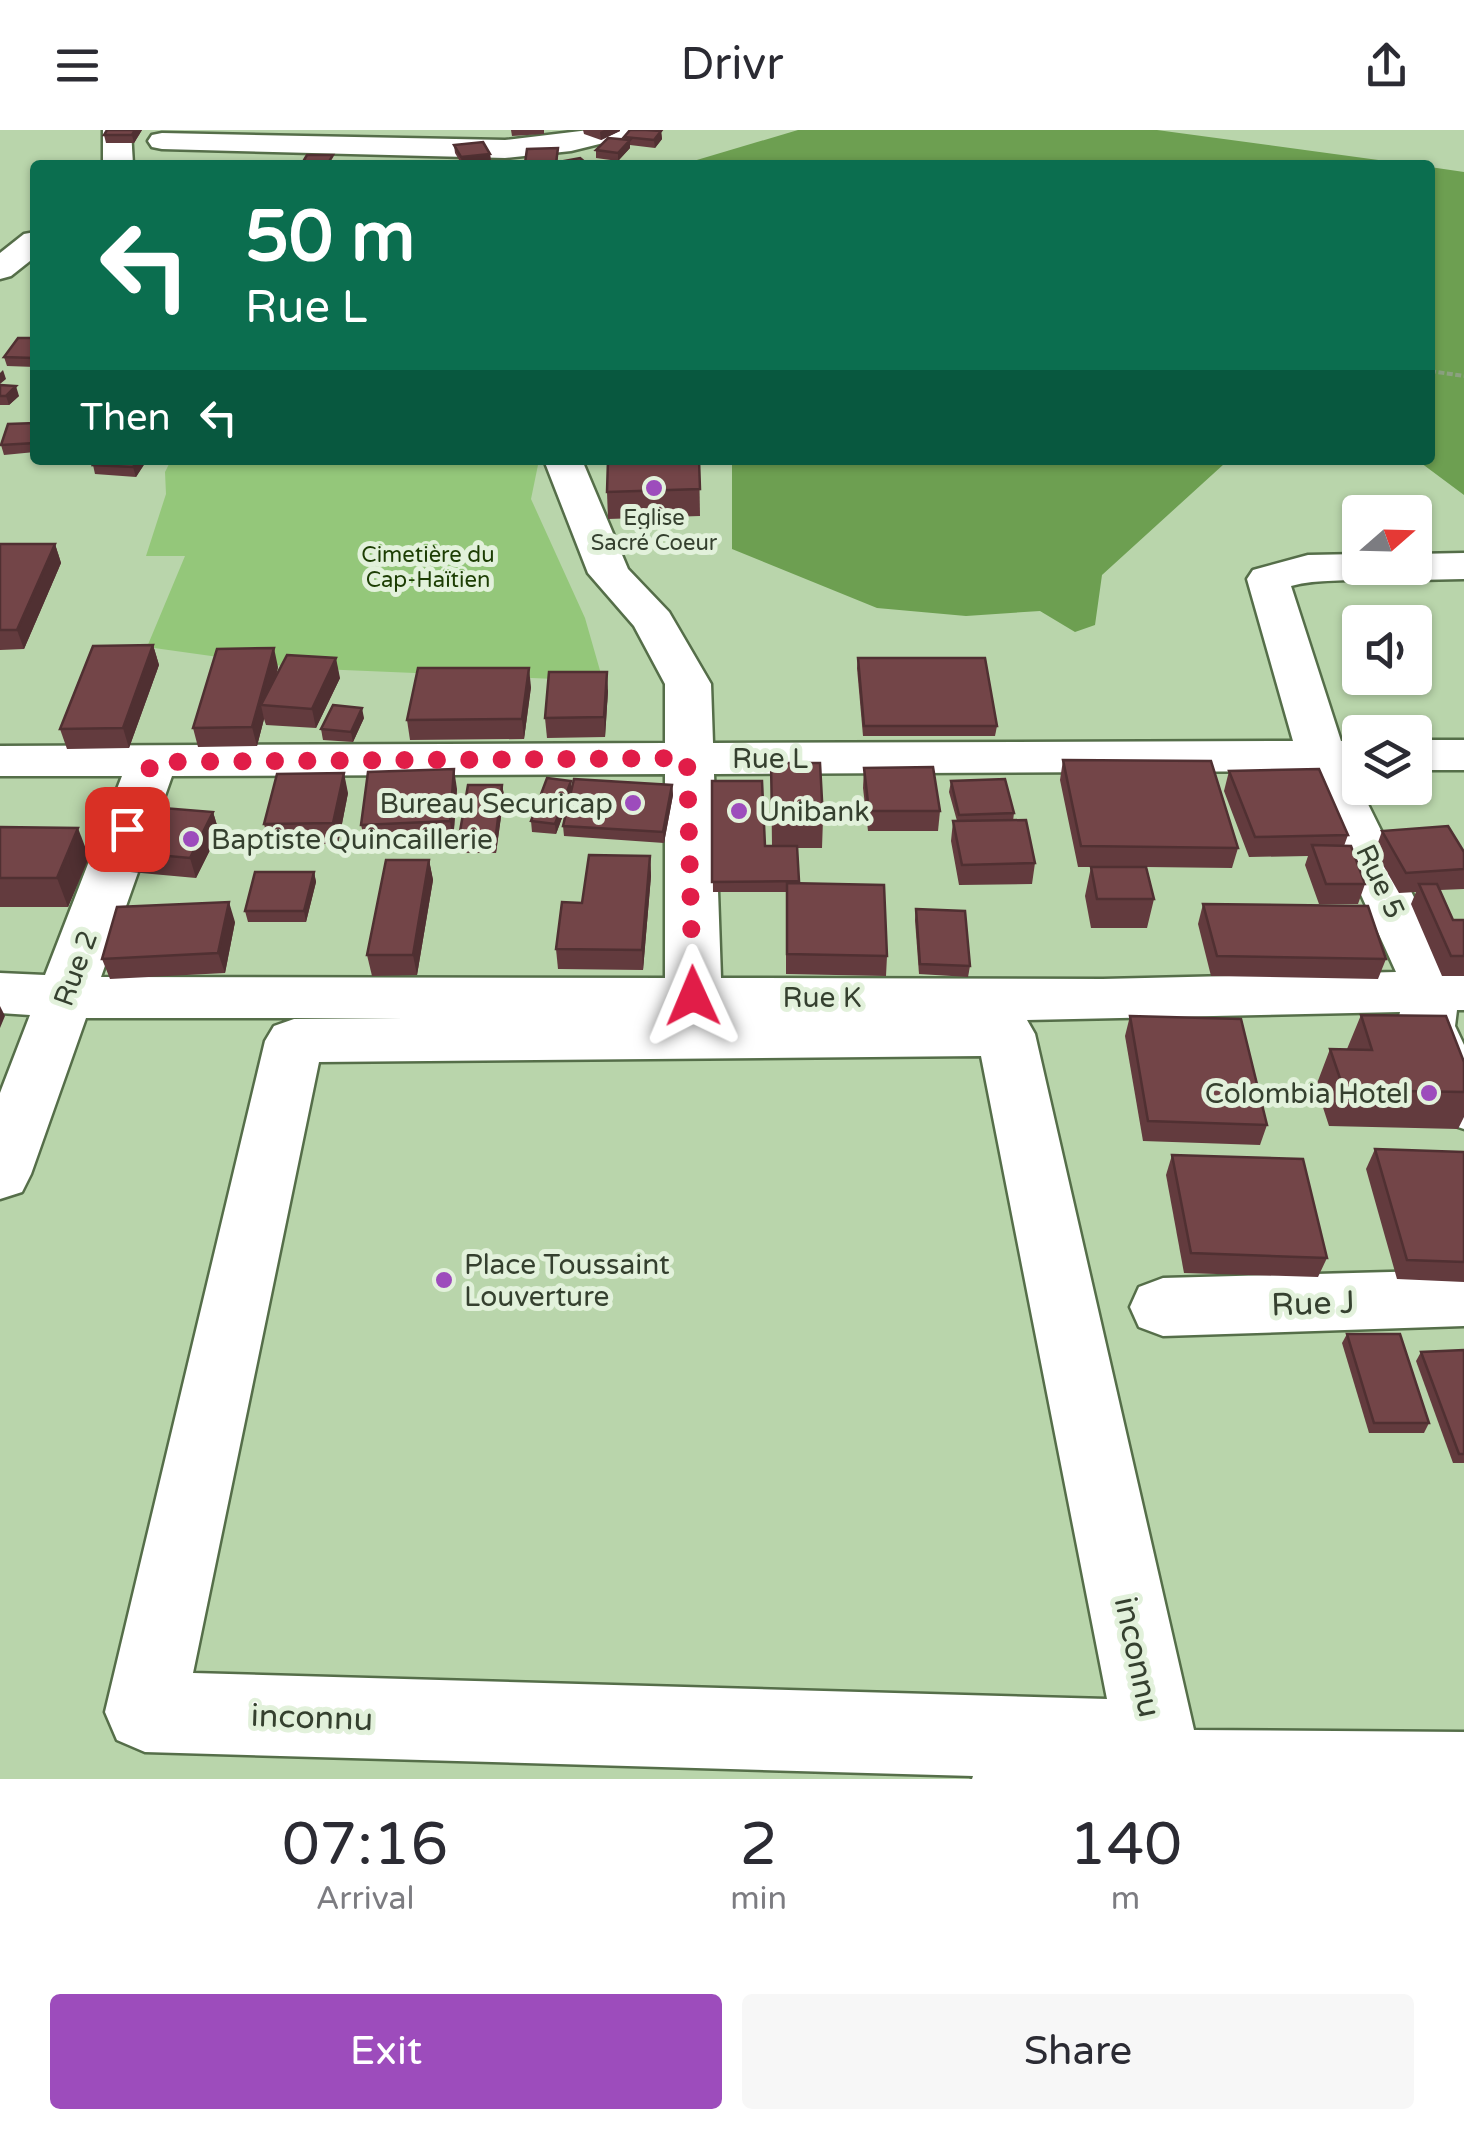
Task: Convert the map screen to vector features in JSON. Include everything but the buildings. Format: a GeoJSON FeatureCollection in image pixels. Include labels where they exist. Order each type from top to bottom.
{"type":"FeatureCollection","features":[{"type":"Feature","properties":{"kind":"street"},"geometry":{"type":"LineString","coordinates":[[117,130],[118,160]]}},
{"type":"Feature","properties":{"kind":"street"},"geometry":{"type":"LineString","coordinates":[[140,160],[169,136],[505,149],[571,143],[622,130]]}},
{"type":"Feature","properties":{"kind":"street"},"geometry":{"type":"LineString","coordinates":[[0,268],[30,245]]}},
{"type":"Feature","properties":{"kind":"street"},"geometry":{"type":"LineString","coordinates":[[565,465],[609,572],[653,620],[688,684],[693,996]]}},
{"type":"Feature","properties":{"kind":"street"},"geometry":{"type":"LineString","coordinates":[[1432,567],[1464,566]]}},
{"type":"Feature","properties":{"kind":"street","name":"Rue 5"},"geometry":{"type":"LineString","coordinates":[[1342,567],[1308,568],[1268,579],[1341,756],[1448,990],[1426,1026],[1464,1106]]}},
{"type":"Feature","properties":{"kind":"street"},"geometry":{"type":"LineString","coordinates":[[1432,755],[1464,755]]}},
{"type":"Feature","properties":{"kind":"street","name":"Rue L"},"geometry":{"type":"LineString","coordinates":[[0,762],[1341,756]]}},
{"type":"Feature","properties":{"kind":"street","name":"Rue 2"},"geometry":{"type":"LineString","coordinates":[[0,1174],[152,762]]}},
{"type":"Feature","properties":{"kind":"street","name":"Rue K"},"geometry":{"type":"LineString","coordinates":[[0,993],[64,997],[1103,1000],[1448,990]]}},
{"type":"Feature","properties":{"kind":"street","name":"inconnu"},"geometry":{"type":"LineString","coordinates":[[1006,1034],[1156,1741],[145,1712],[294,1041],[1006,1034]]}},
{"type":"Feature","properties":{"kind":"street","name":"Rue J"},"geometry":{"type":"LineString","coordinates":[[1162,1308],[1464,1298]]}},
{"type":"Feature","properties":{"kind":"street"},"geometry":{"type":"LineString","coordinates":[[1013,1779],[1464,1773]]}},
{"type":"Feature","properties":{"kind":"path"},"geometry":{"type":"LineString","coordinates":[[1435,372],[1464,376]]}},
{"type":"Feature","properties":{"kind":"green space"},"geometry":{"type":"Polygon","coordinates":[[[798,130],[1157,130],[1378,160],[697,160],[798,130]]]}},
{"type":"Feature","properties":{"kind":"green space"},"geometry":{"type":"Polygon","coordinates":[[[1435,168],[1464,172],[1464,495],[1424,465],[1435,465],[1435,168]]]}},
{"type":"Feature","properties":{"kind":"green space","name":"Cimetière du Cap-Haïtien"},"geometry":{"type":"Polygon","coordinates":[[[168,465],[538,465],[531,499],[585,618],[603,681],[296,668],[147,647],[185,556],[146,556],[166,494],[168,465]]]}},
{"type":"Feature","properties":{"kind":"green space"},"geometry":{"type":"Polygon","coordinates":[[[732,465],[1223,465],[1102,575],[1095,625],[1075,632],[1040,611],[966,616],[877,608],[732,549],[732,465]]]}},
{"type":"Feature","properties":{"kind":"place","name":"Eglise Sacré Coeur"},"geometry":{"type":"Point","coordinates":[654,488]}},
{"type":"Feature","properties":{"kind":"place","name":"Bureau Securicap"},"geometry":{"type":"Point","coordinates":[633,803]}},
{"type":"Feature","properties":{"kind":"place","name":"Unibank"},"geometry":{"type":"Point","coordinates":[739,811]}},
{"type":"Feature","properties":{"kind":"place","name":"Baptiste Quincaillerie"},"geometry":{"type":"Point","coordinates":[191,839]}},
{"type":"Feature","properties":{"kind":"place","name":"Colombia Hotel"},"geometry":{"type":"Point","coordinates":[1429,1093]}},
{"type":"Feature","properties":{"kind":"place","name":"Place Toussaint Louverture"},"geometry":{"type":"Point","coordinates":[444,1280]}},
{"type":"Feature","properties":{"kind":"route"},"geometry":{"type":"LineString","coordinates":[[127,829],[152,762],[687,758],[693,996]]}}]}
